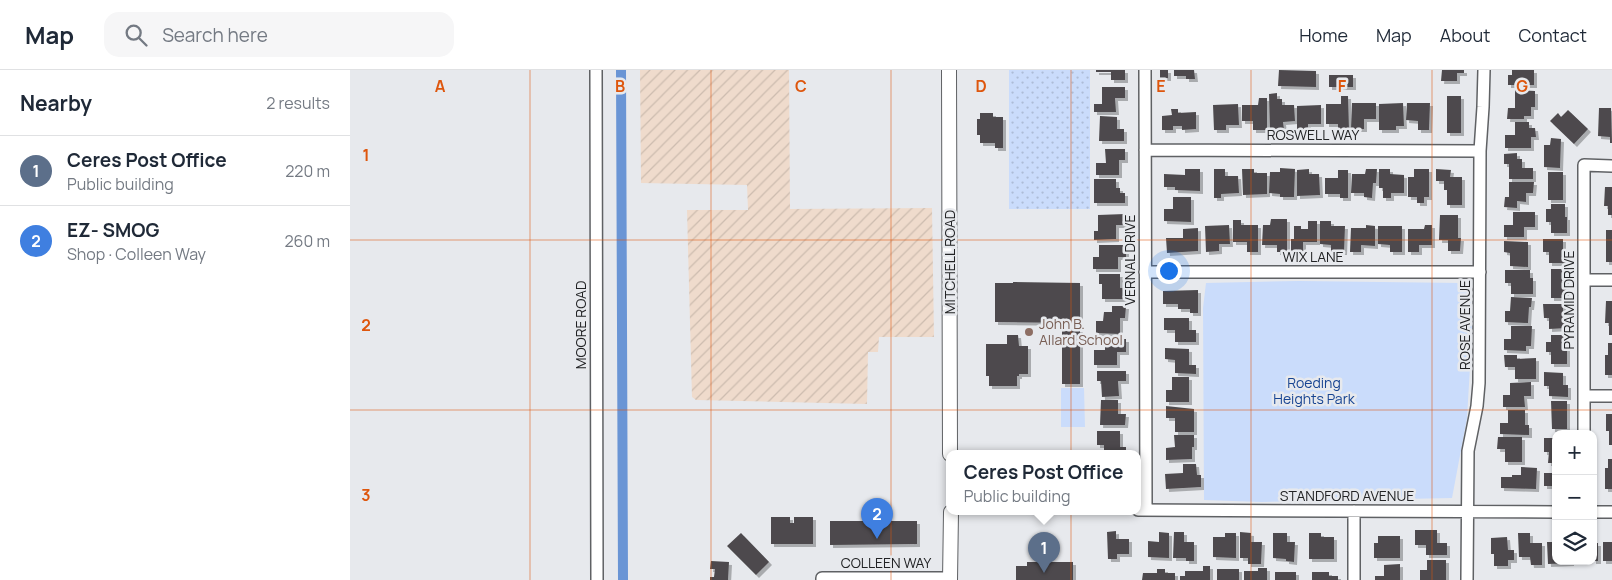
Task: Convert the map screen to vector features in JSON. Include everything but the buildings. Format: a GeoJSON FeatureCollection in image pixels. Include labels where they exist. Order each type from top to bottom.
{"type":"FeatureCollection","features":[{"type":"Feature","properties":{"kind":"street","name":"MOORE ROAD"},"geometry":{"type":"LineString","coordinates":[[596,70],[597,580]]}},
{"type":"Feature","properties":{"kind":"street","name":"MITCHELL ROAD"},"geometry":{"type":"LineString","coordinates":[[949,70],[950,450]]}},
{"type":"Feature","properties":{"kind":"street","name":"VERNAL DRIVE"},"geometry":{"type":"LineString","coordinates":[[1142,510],[1146,272],[1145,70]]}},
{"type":"Feature","properties":{"kind":"street","name":"ROSE AVENUE"},"geometry":{"type":"LineString","coordinates":[[1467,580],[1468,451],[1479,383],[1480,150],[1484,70]]}},
{"type":"Feature","properties":{"kind":"street","name":"ROSWELL WAY"},"geometry":{"type":"LineString","coordinates":[[1145,150],[1480,150]]}},
{"type":"Feature","properties":{"kind":"street","name":"PYRAMID DRIVE"},"geometry":{"type":"LineString","coordinates":[[1584,430],[1584,166],[1612,166]]}},
{"type":"Feature","properties":{"kind":"street","name":"WIX LANE"},"geometry":{"type":"LineString","coordinates":[[1146,272],[1480,272]]}},
{"type":"Feature","properties":{"kind":"street"},"geometry":{"type":"LineString","coordinates":[[1584,280],[1612,280]]}},
{"type":"Feature","properties":{"kind":"street"},"geometry":{"type":"LineString","coordinates":[[1584,396],[1612,396]]}},
{"type":"Feature","properties":{"kind":"street","name":"STANDFORD AVENUE"},"geometry":{"type":"LineString","coordinates":[[1142,510],[1552,512]]}},
{"type":"Feature","properties":{"kind":"street"},"geometry":{"type":"LineString","coordinates":[[1354,511],[1354,580]]}},
{"type":"Feature","properties":{"kind":"street"},"geometry":{"type":"LineString","coordinates":[[1597,512],[1612,512]]}},
{"type":"Feature","properties":{"kind":"street"},"geometry":{"type":"LineString","coordinates":[[950,515],[950,579]]}},
{"type":"Feature","properties":{"kind":"street","name":"COLLEEN WAY"},"geometry":{"type":"LineString","coordinates":[[822,579],[950,579]]}},
{"type":"Feature","properties":{"kind":"shaded area"},"geometry":{"type":"Polygon","coordinates":[[[640,70],[789,70],[790,209],[932,208],[934,337],[879,337],[878,352],[868,352],[867,404],[696,400],[692,397],[687,210],[748,210],[747,185],[641,183],[640,70]]]}},
{"type":"Feature","properties":{"kind":"green space"},"geometry":{"type":"Polygon","coordinates":[[[1009,70],[1090,70],[1090,209],[1009,209],[1009,70]]]}},
{"type":"Feature","properties":{"kind":"green space","name":"Roeding Heights Park"},"geometry":{"type":"Polygon","coordinates":[[[1299,281],[1461,283],[1470,285],[1472,333],[1467,418],[1452,498],[1262,502],[1204,500],[1203,308],[1206,283],[1299,281]]]}},
{"type":"Feature","properties":{"kind":"green space"},"geometry":{"type":"Polygon","coordinates":[[[1061,388],[1084,388],[1085,427],[1061,427],[1061,388]]]}},
{"type":"Feature","properties":{"kind":"waterway"},"geometry":{"type":"LineString","coordinates":[[621,70],[623,580]]}},
{"type":"Feature","properties":{"kind":"place","name":"John B. Allard School"},"geometry":{"type":"Point","coordinates":[1029,332]}},
{"type":"Feature","properties":{"kind":"place","name":"EZ- SMOG"},"geometry":{"type":"Point","coordinates":[877,539]}},
{"type":"Feature","properties":{"kind":"place","name":"Ceres Post Office"},"geometry":{"type":"Point","coordinates":[1044,573]}}]}
